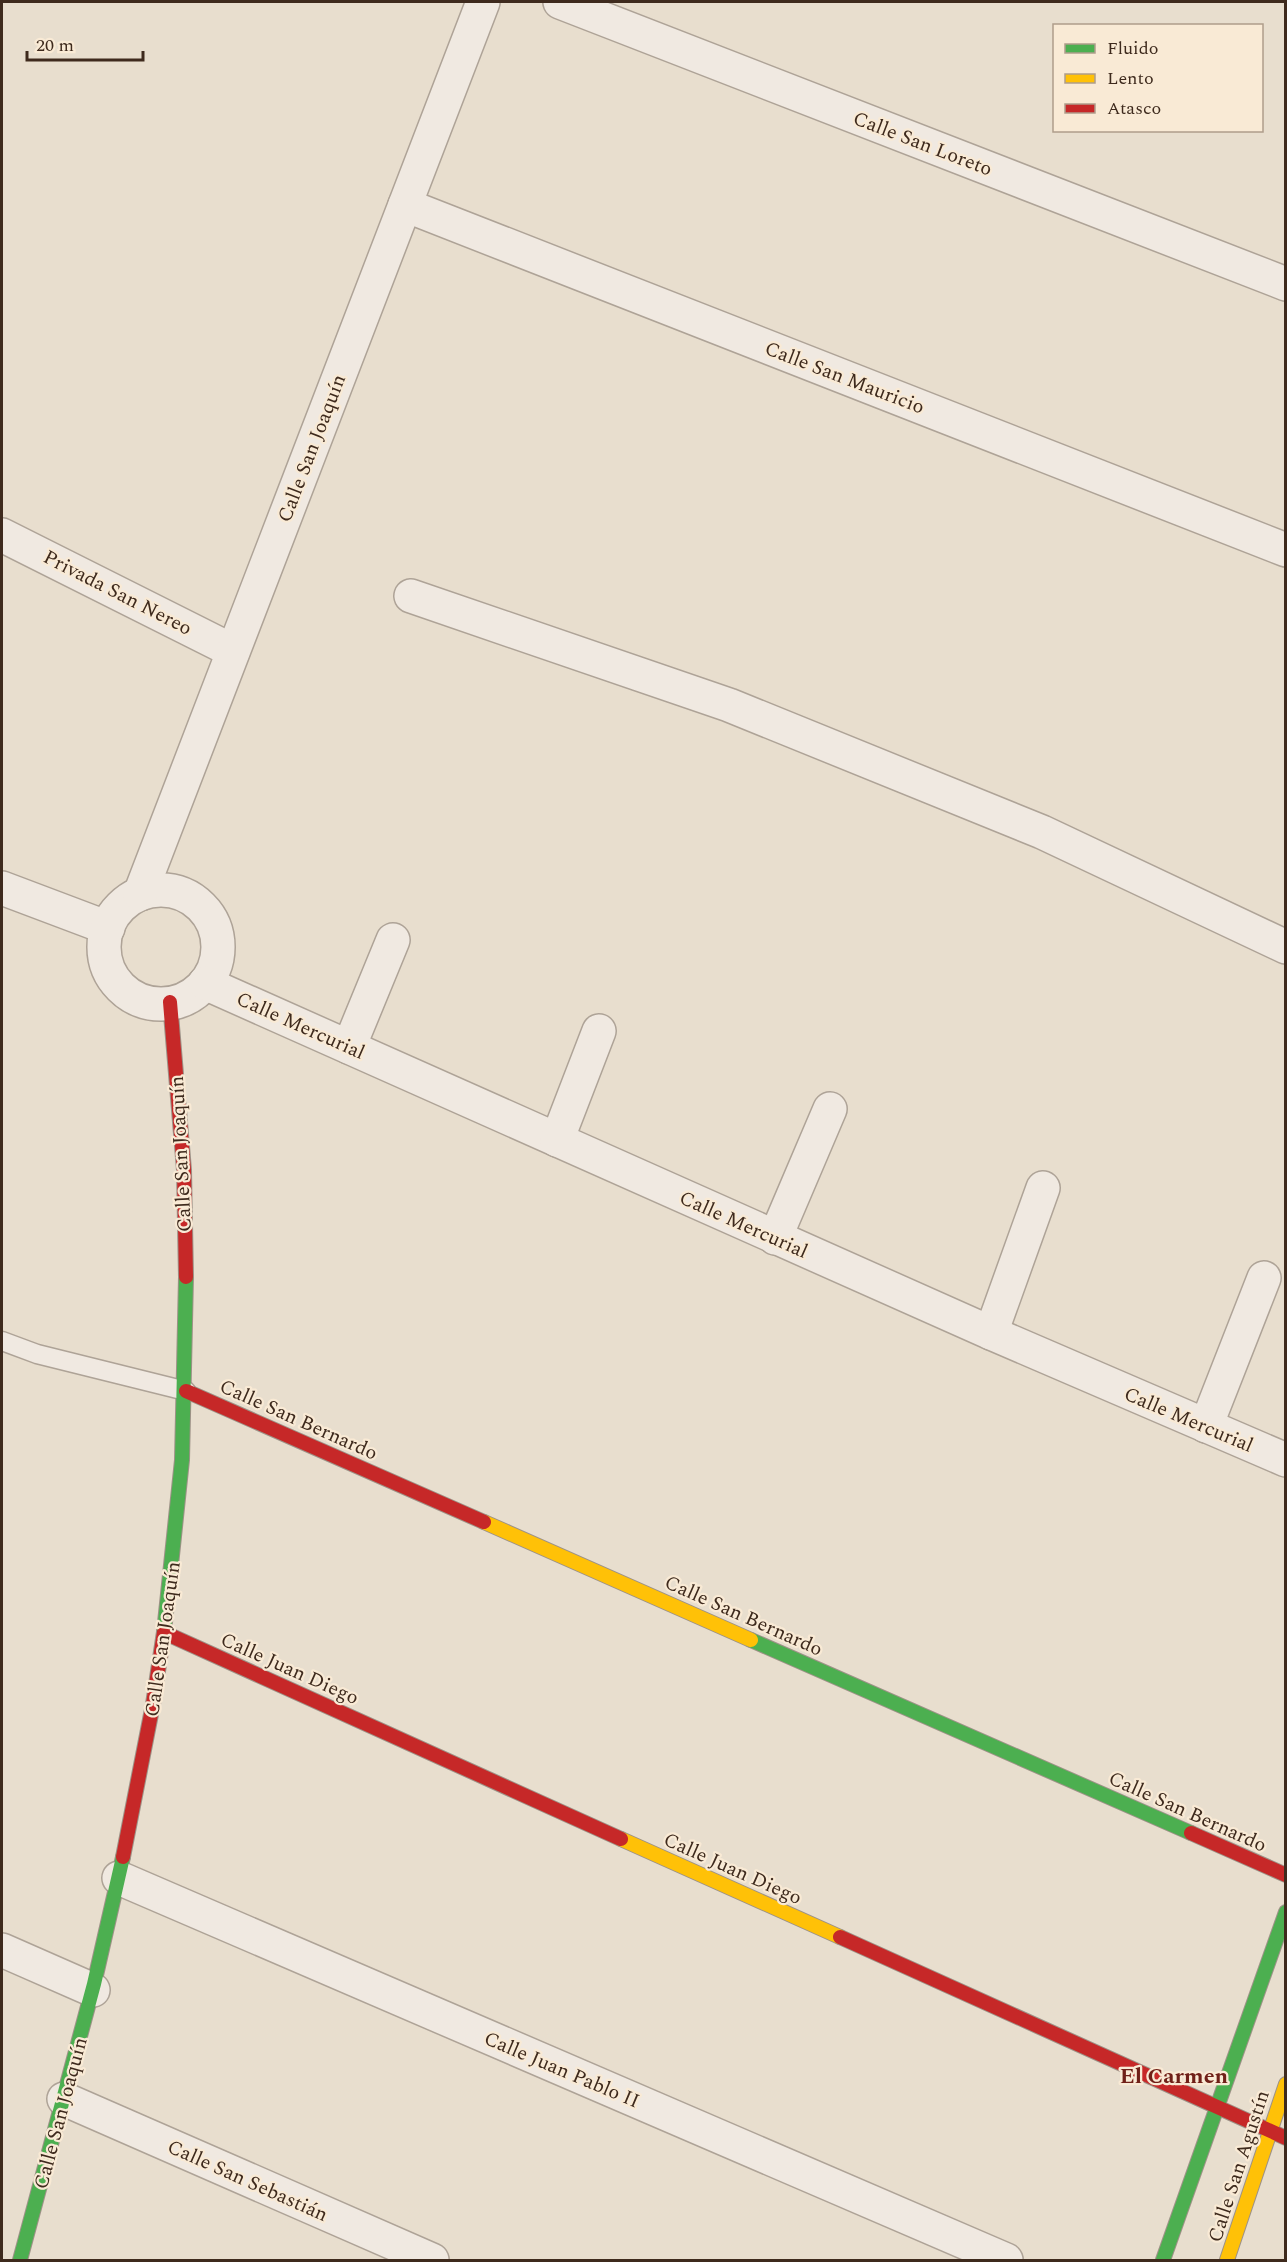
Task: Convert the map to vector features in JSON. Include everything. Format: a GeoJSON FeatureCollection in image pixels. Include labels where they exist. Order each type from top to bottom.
{"type":"FeatureCollection","features":[{"type":"Feature","properties":{"kind":"street","name":"Calle San Joaquín"},"geometry":{"type":"LineString","coordinates":[[140,894],[483,2]]}},
{"type":"Feature","properties":{"kind":"street","name":"Calle San Loreto"},"geometry":{"type":"LineString","coordinates":[[560,2],[1286,284]]}},
{"type":"Feature","properties":{"kind":"street","name":"Calle San Mauricio"},"geometry":{"type":"LineString","coordinates":[[405,205],[1286,550]]}},
{"type":"Feature","properties":{"kind":"street","name":"Privada San Nereo"},"geometry":{"type":"LineString","coordinates":[[2,535],[233,651]]}},
{"type":"Feature","properties":{"kind":"street"},"geometry":{"type":"LineString","coordinates":[[411,596],[729,705],[1042,832],[1286,947]]}},
{"type":"Feature","properties":{"kind":"street"},"geometry":{"type":"LineString","coordinates":[[2,888],[108,928]]}},
{"type":"Feature","properties":{"kind":"street"},"geometry":{"type":"LineString","coordinates":[[159,890],[179,892],[196,902],[210,916],[218,935],[218,955],[212,974],[205,983],[183,1000],[164,1004],[144,1001],[126,992],[113,977],[105,958],[104,939],[108,928],[123,904],[140,894],[159,890]]}},
{"type":"Feature","properties":{"kind":"street"},"geometry":{"type":"LineString","coordinates":[[349,1047],[393,940]]}},
{"type":"Feature","properties":{"kind":"street","name":"Calle Mercurial"},"geometry":{"type":"LineString","coordinates":[[205,983],[775,1238],[1286,1460]]}},
{"type":"Feature","properties":{"kind":"street","name":"Calle San Joaquín"},"geometry":{"type":"LineString","coordinates":[[20,2260],[93,1990],[119,1878],[145,1756],[165,1633],[179,1513],[186,1391],[185,1196],[170,1002]]}},
{"type":"Feature","properties":{"kind":"street"},"geometry":{"type":"LineString","coordinates":[[557,1140],[599,1031]]}},
{"type":"Feature","properties":{"kind":"street"},"geometry":{"type":"LineString","coordinates":[[775,1238],[830,1109]]}},
{"type":"Feature","properties":{"kind":"street"},"geometry":{"type":"LineString","coordinates":[[992,1333],[1043,1188]]}},
{"type":"Feature","properties":{"kind":"street"},"geometry":{"type":"LineString","coordinates":[[1206,1426],[1264,1278]]}},
{"type":"Feature","properties":{"kind":"street","name":"Calle San Bernardo"},"geometry":{"type":"LineString","coordinates":[[186,1391],[1286,1875]]}},
{"type":"Feature","properties":{"kind":"street","name":"Calle Juan Diego"},"geometry":{"type":"LineString","coordinates":[[165,1633],[1286,2138]]}},
{"type":"Feature","properties":{"kind":"street","name":"Calle Juan Pablo II"},"geometry":{"type":"LineString","coordinates":[[119,1878],[1006,2260]]}},
{"type":"Feature","properties":{"kind":"street","name":"Calle San Agustín"},"geometry":{"type":"LineString","coordinates":[[1162,2260],[1286,1912]]}},
{"type":"Feature","properties":{"kind":"street"},"geometry":{"type":"LineString","coordinates":[[2,1950],[93,1990]]}},
{"type":"Feature","properties":{"kind":"street","name":"Calle San Agustín"},"geometry":{"type":"LineString","coordinates":[[1227,2260],[1286,2084]]}},
{"type":"Feature","properties":{"kind":"street","name":"Calle San Sebastián"},"geometry":{"type":"LineString","coordinates":[[64,2099],[432,2260]]}},
{"type":"Feature","properties":{"kind":"street"},"geometry":{"type":"LineString","coordinates":[[2,2256],[12,2260]]}},
{"type":"Feature","properties":{"kind":"lane"},"geometry":{"type":"LineString","coordinates":[[2,1341],[37,1354],[186,1391]]}},
{"type":"Feature","properties":{"kind":"traffic: fast"},"geometry":{"type":"LineString","coordinates":[[164,1632],[182,1460],[186,1277]]}},
{"type":"Feature","properties":{"kind":"traffic: fast"},"geometry":{"type":"LineString","coordinates":[[751,1640],[1191,1833]]}},
{"type":"Feature","properties":{"kind":"traffic: fast"},"geometry":{"type":"LineString","coordinates":[[20,2260],[94,1984],[123,1857]]}},
{"type":"Feature","properties":{"kind":"traffic: fast"},"geometry":{"type":"LineString","coordinates":[[1163,2260],[1286,1912]]}},
{"type":"Feature","properties":{"kind":"traffic: slow"},"geometry":{"type":"LineString","coordinates":[[484,1522],[751,1640]]}},
{"type":"Feature","properties":{"kind":"traffic: slow"},"geometry":{"type":"LineString","coordinates":[[621,1839],[840,1937]]}},
{"type":"Feature","properties":{"kind":"traffic: slow"},"geometry":{"type":"LineString","coordinates":[[1227,2260],[1286,2084]]}},
{"type":"Feature","properties":{"kind":"traffic: jam"},"geometry":{"type":"LineString","coordinates":[[170,1002],[184,1170],[186,1277]]}},
{"type":"Feature","properties":{"kind":"traffic: jam"},"geometry":{"type":"LineString","coordinates":[[186,1391],[484,1522]]}},
{"type":"Feature","properties":{"kind":"traffic: jam"},"geometry":{"type":"LineString","coordinates":[[123,1857],[153,1704],[164,1632]]}},
{"type":"Feature","properties":{"kind":"traffic: jam"},"geometry":{"type":"LineString","coordinates":[[165,1633],[621,1839]]}},
{"type":"Feature","properties":{"kind":"traffic: jam"},"geometry":{"type":"LineString","coordinates":[[1191,1833],[1286,1875]]}},
{"type":"Feature","properties":{"kind":"traffic: jam"},"geometry":{"type":"LineString","coordinates":[[840,1937],[1286,2138]]}},
{"type":"Feature","properties":{"kind":"district","name":"El Carmen"},"geometry":{"type":"Point","coordinates":[1174,2075]}}]}
